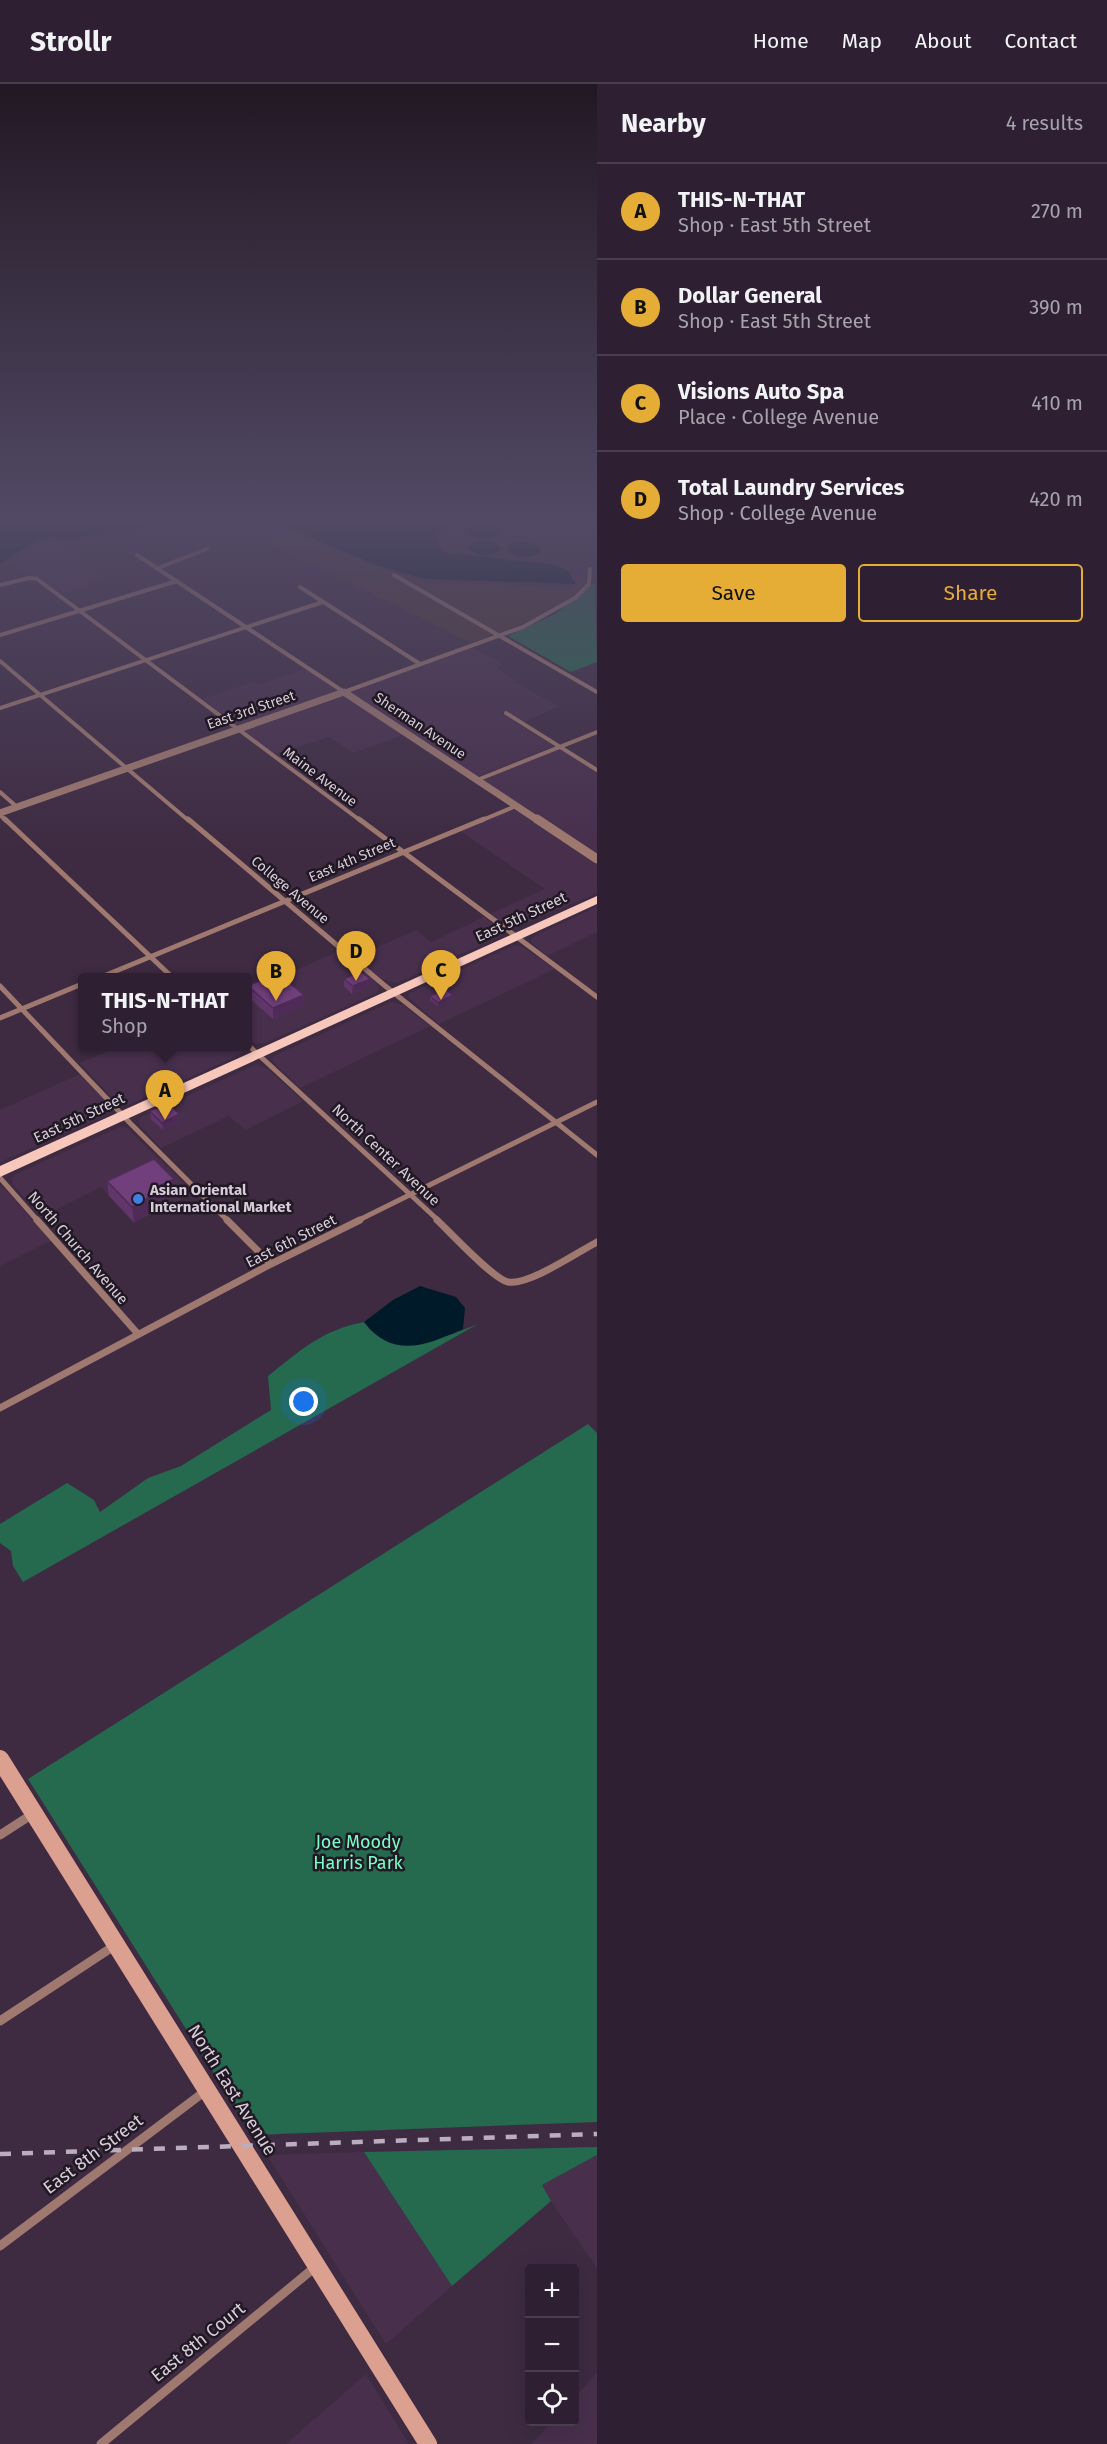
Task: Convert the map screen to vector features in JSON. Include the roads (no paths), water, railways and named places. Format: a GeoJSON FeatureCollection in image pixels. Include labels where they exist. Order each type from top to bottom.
{"type":"FeatureCollection","features":[{"type":"Feature","properties":{"kind":"main road","name":"East 5th Street"},"geometry":{"type":"LineString","coordinates":[[0,1172],[597,900]]}},
{"type":"Feature","properties":{"kind":"main road","name":"North East Avenue"},"geometry":{"type":"LineString","coordinates":[[0,1759],[428,2444]]}},
{"type":"Feature","properties":{"kind":"street"},"geometry":{"type":"LineString","coordinates":[[0,635],[28,626]]}},
{"type":"Feature","properties":{"kind":"street","name":"Maine Avenue"},"geometry":{"type":"LineString","coordinates":[[102,626],[597,997]]}},
{"type":"Feature","properties":{"kind":"street"},"geometry":{"type":"LineString","coordinates":[[361,626],[420,664]]}},
{"type":"Feature","properties":{"kind":"street"},"geometry":{"type":"LineString","coordinates":[[485,626],[597,692]]}},
{"type":"Feature","properties":{"kind":"street","name":"East 3rd Street"},"geometry":{"type":"LineString","coordinates":[[0,814],[523,626]]}},
{"type":"Feature","properties":{"kind":"street"},"geometry":{"type":"LineString","coordinates":[[0,708],[247,627]]}},
{"type":"Feature","properties":{"kind":"street","name":"Sherman Avenue"},"geometry":{"type":"LineString","coordinates":[[247,627],[597,859]]}},
{"type":"Feature","properties":{"kind":"street","name":"College Avenue"},"geometry":{"type":"LineString","coordinates":[[0,661],[394,993],[597,1155]]}},
{"type":"Feature","properties":{"kind":"street"},"geometry":{"type":"LineString","coordinates":[[506,713],[597,770]]}},
{"type":"Feature","properties":{"kind":"street"},"geometry":{"type":"LineString","coordinates":[[477,780],[597,732]]}},
{"type":"Feature","properties":{"kind":"street"},"geometry":{"type":"LineString","coordinates":[[0,792],[17,807]]}},
{"type":"Feature","properties":{"kind":"street","name":"East 4th Street"},"geometry":{"type":"LineString","coordinates":[[110,973],[516,806]]}},
{"type":"Feature","properties":{"kind":"street"},"geometry":{"type":"LineString","coordinates":[[0,814],[168,973]]}},
{"type":"Feature","properties":{"kind":"street"},"geometry":{"type":"LineString","coordinates":[[0,986],[124,1116],[271,1264]]}},
{"type":"Feature","properties":{"kind":"street"},"geometry":{"type":"LineString","coordinates":[[0,1018],[78,986]]}},
{"type":"Feature","properties":{"kind":"street","name":"North Center Avenue"},"geometry":{"type":"LineString","coordinates":[[252,1049],[494,1274],[508,1282],[532,1278],[597,1242]]}},
{"type":"Feature","properties":{"kind":"street","name":"East 6th Street"},"geometry":{"type":"LineString","coordinates":[[0,1408],[271,1264],[597,1102]]}},
{"type":"Feature","properties":{"kind":"street","name":"North Church Avenue"},"geometry":{"type":"LineString","coordinates":[[0,1178],[138,1334]]}},
{"type":"Feature","properties":{"kind":"street"},"geometry":{"type":"LineString","coordinates":[[0,1835],[34,1813]]}},
{"type":"Feature","properties":{"kind":"street"},"geometry":{"type":"LineString","coordinates":[[0,2021],[117,1944]]}},
{"type":"Feature","properties":{"kind":"street","name":"East 8th Street"},"geometry":{"type":"LineString","coordinates":[[0,2246],[207,2089]]}},
{"type":"Feature","properties":{"kind":"street","name":"East 8th Court"},"geometry":{"type":"LineString","coordinates":[[101,2444],[317,2266]]}},
{"type":"Feature","properties":{"kind":"water"},"geometry":{"type":"Polygon","coordinates":[[[420,1286],[456,1297],[465,1308],[463,1329],[424,1344],[411,1346],[387,1341],[375,1334],[364,1322],[393,1300],[420,1286]]]}},
{"type":"Feature","properties":{"kind":"railway"},"geometry":{"type":"LineString","coordinates":[[0,2154],[597,2134]]}},
{"type":"Feature","properties":{"kind":"place","name":"Total Laundry Services"},"geometry":{"type":"Point","coordinates":[356,981]}},
{"type":"Feature","properties":{"kind":"place","name":"Visions Auto Spa"},"geometry":{"type":"Point","coordinates":[441,1000]}},
{"type":"Feature","properties":{"kind":"place","name":"Dollar General"},"geometry":{"type":"Point","coordinates":[276,1001]}},
{"type":"Feature","properties":{"kind":"place","name":"THIS-N-THAT"},"geometry":{"type":"Point","coordinates":[165,1120]}},
{"type":"Feature","properties":{"kind":"place","name":"Asian Oriental International Market"},"geometry":{"type":"Point","coordinates":[138,1199]}},
{"type":"Feature","properties":{"kind":"park label","name":"Joe Moody Harris Park"},"geometry":{"type":"Point","coordinates":[358,1852]}}]}
